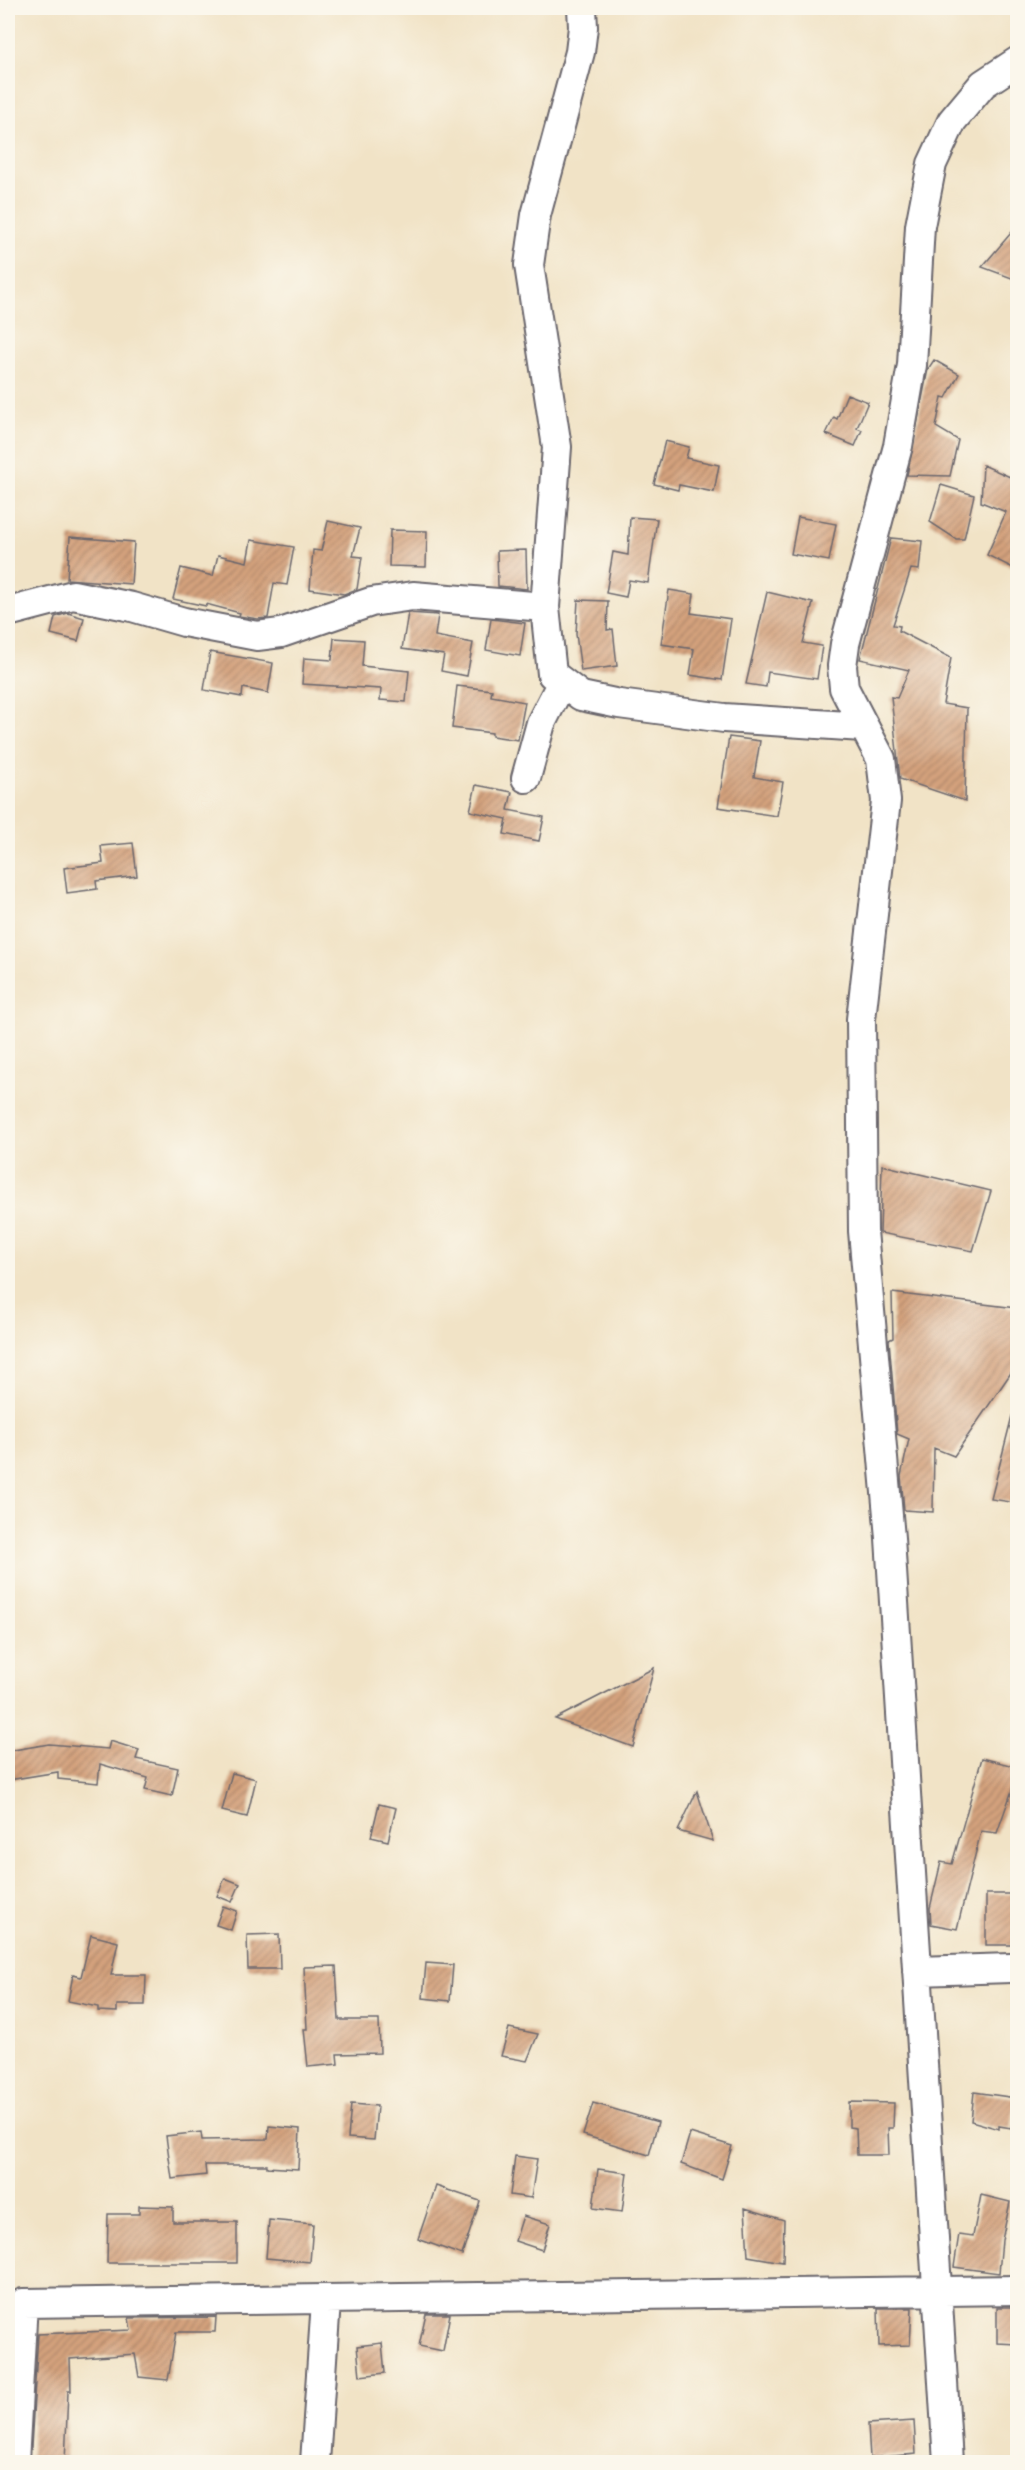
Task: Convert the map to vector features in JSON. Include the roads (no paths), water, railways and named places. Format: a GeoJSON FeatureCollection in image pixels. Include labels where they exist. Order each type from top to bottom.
{"type":"FeatureCollection","features":[{"type":"Feature","properties":{"kind":"street"},"geometry":{"type":"LineString","coordinates":[[582,8],[583,27],[580,52],[536,215],[529,265],[557,447],[544,607],[552,674],[581,696],[619,704],[724,718],[863,727]]}},
{"type":"Feature","properties":{"kind":"street"},"geometry":{"type":"LineString","coordinates":[[948,2463],[935,2292],[890,1538],[863,1231],[861,1019],[885,801],[881,759],[844,688],[842,666],[845,644],[898,446],[912,365],[920,226],[932,164],[958,114],[983,84],[1017,61]]}},
{"type":"Feature","properties":{"kind":"street"},"geometry":{"type":"LineString","coordinates":[[8,612],[73,595],[132,607],[183,622],[257,636],[280,633],[371,602],[412,596],[544,607]]}},
{"type":"Feature","properties":{"kind":"street"},"geometry":{"type":"LineString","coordinates":[[526,778],[541,723],[562,682]]}},
{"type":"Feature","properties":{"kind":"street"},"geometry":{"type":"LineString","coordinates":[[917,1971],[1011,1968]]}},
{"type":"Feature","properties":{"kind":"street"},"geometry":{"type":"LineString","coordinates":[[14,2463],[15,2303],[326,2301],[1017,2290]]}},
{"type":"Feature","properties":{"kind":"street"},"geometry":{"type":"LineString","coordinates":[[315,2463],[326,2301]]}}]}
